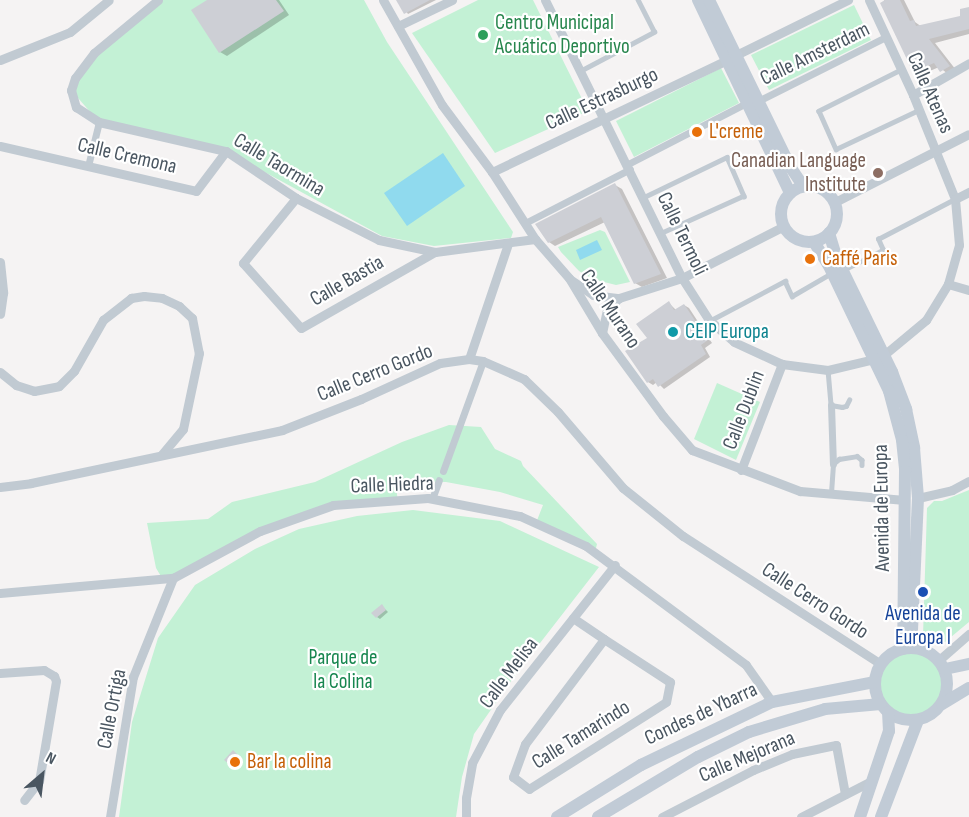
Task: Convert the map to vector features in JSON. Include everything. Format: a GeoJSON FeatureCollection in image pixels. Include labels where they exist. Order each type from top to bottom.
{"type":"FeatureCollection","features":[{"type":"Feature","properties":{"kind":"main road"},"geometry":{"type":"LineString","coordinates":[[698,0],[732,58],[753,101],[790,193]]}},
{"type":"Feature","properties":{"kind":"main road"},"geometry":{"type":"LineString","coordinates":[[709,0],[732,58]]}},
{"type":"Feature","properties":{"kind":"main road"},"geometry":{"type":"LineString","coordinates":[[753,101],[803,186]]}},
{"type":"Feature","properties":{"kind":"main road"},"geometry":{"type":"LineString","coordinates":[[803,186],[822,189],[835,202],[837,219],[829,233],[814,242],[796,239],[784,226],[781,208],[790,193],[803,186]]}},
{"type":"Feature","properties":{"kind":"main road"},"geometry":{"type":"LineString","coordinates":[[829,233],[838,272]]}},
{"type":"Feature","properties":{"kind":"main road","name":"Avenida de Europa"},"geometry":{"type":"LineString","coordinates":[[814,242],[838,272],[879,357],[902,440],[908,649]]}},
{"type":"Feature","properties":{"kind":"main road"},"geometry":{"type":"LineString","coordinates":[[879,357],[910,428],[914,448],[918,498],[912,632],[908,649]]}},
{"type":"Feature","properties":{"kind":"main road"},"geometry":{"type":"LineString","coordinates":[[862,812],[889,731],[875,682],[880,664],[888,656],[908,649],[930,653],[942,665],[947,693],[936,711],[918,720],[908,720],[884,708]]}},
{"type":"Feature","properties":{"kind":"main road"},"geometry":{"type":"LineString","coordinates":[[942,665],[969,664]]}},
{"type":"Feature","properties":{"kind":"main road","name":"Condes de Ybarra"},"geometry":{"type":"LineString","coordinates":[[557,817],[640,765],[772,702],[875,682]]}},
{"type":"Feature","properties":{"kind":"main road"},"geometry":{"type":"LineString","coordinates":[[942,704],[969,688]]}},
{"type":"Feature","properties":{"kind":"main road","name":"Condes de Ybarra"},"geometry":{"type":"LineString","coordinates":[[597,817],[698,757],[749,732],[825,709],[884,708]]}},
{"type":"Feature","properties":{"kind":"main road"},"geometry":{"type":"LineString","coordinates":[[880,817],[918,720]]}},
{"type":"Feature","properties":{"kind":"street"},"geometry":{"type":"LineString","coordinates":[[0,60],[70,32],[109,0]]}},
{"type":"Feature","properties":{"kind":"street","name":"Calle Taormina"},"geometry":{"type":"LineString","coordinates":[[158,0],[94,52],[75,78],[71,90],[76,107],[99,123],[226,151],[297,198],[379,240],[435,252],[535,239]]}},
{"type":"Feature","properties":{"kind":"street","name":"Calle Murano"},"geometry":{"type":"LineString","coordinates":[[383,0],[442,105],[492,172],[535,239],[569,278],[602,333],[663,416],[692,450],[800,491],[831,496],[905,500]]}},
{"type":"Feature","properties":{"kind":"street"},"geometry":{"type":"LineString","coordinates":[[398,26],[452,0]]}},
{"type":"Feature","properties":{"kind":"street","name":"Calle Estrasburgo"},"geometry":{"type":"LineString","coordinates":[[492,172],[848,0]]}},
{"type":"Feature","properties":{"kind":"street","name":"Calle Atenas"},"geometry":{"type":"LineString","coordinates":[[869,0],[913,95],[955,199],[959,244],[948,284],[926,321],[879,357]]}},
{"type":"Feature","properties":{"kind":"street","name":"Calle Termoli"},"geometry":{"type":"LineString","coordinates":[[548,1],[682,278],[709,320],[734,342],[782,364],[828,370],[879,357]]}},
{"type":"Feature","properties":{"kind":"street","name":"Calle Amsterdam"},"geometry":{"type":"LineString","coordinates":[[525,223],[753,101],[886,37]]}},
{"type":"Feature","properties":{"kind":"street"},"geometry":{"type":"LineString","coordinates":[[913,95],[969,63]]}},
{"type":"Feature","properties":{"kind":"street"},"geometry":{"type":"LineString","coordinates":[[88,166],[99,123]]}},
{"type":"Feature","properties":{"kind":"street"},"geometry":{"type":"LineString","coordinates":[[835,202],[969,134]]}},
{"type":"Feature","properties":{"kind":"street","name":"Calle Cremona"},"geometry":{"type":"LineString","coordinates":[[0,146],[196,191],[226,151]]}},
{"type":"Feature","properties":{"kind":"street"},"geometry":{"type":"LineString","coordinates":[[955,199],[969,192]]}},
{"type":"Feature","properties":{"kind":"street","name":"Calle Bastia"},"geometry":{"type":"LineString","coordinates":[[297,198],[243,263],[301,328],[435,252]]}},
{"type":"Feature","properties":{"kind":"street"},"geometry":{"type":"LineString","coordinates":[[602,333],[607,309],[619,298],[682,278],[784,226]]}},
{"type":"Feature","properties":{"kind":"street"},"geometry":{"type":"LineString","coordinates":[[469,359],[508,244]]}},
{"type":"Feature","properties":{"kind":"street"},"geometry":{"type":"LineString","coordinates":[[0,262],[3,293],[0,314]]}},
{"type":"Feature","properties":{"kind":"street"},"geometry":{"type":"LineString","coordinates":[[569,278],[593,294],[619,298]]}},
{"type":"Feature","properties":{"kind":"street"},"geometry":{"type":"LineString","coordinates":[[948,284],[969,290]]}},
{"type":"Feature","properties":{"kind":"street"},"geometry":{"type":"LineString","coordinates":[[0,372],[16,385],[34,391],[59,386],[74,370],[103,320],[131,298],[144,296],[162,298],[179,306],[192,318],[200,353],[183,429],[160,456]]}},
{"type":"Feature","properties":{"kind":"street","name":"Calle Cerro Gordo"},"geometry":{"type":"LineString","coordinates":[[0,487],[31,483],[197,446],[282,430],[361,399],[440,363],[469,359],[483,361],[524,379],[558,412],[623,488],[683,536],[880,664]]}},
{"type":"Feature","properties":{"kind":"street"},"geometry":{"type":"LineString","coordinates":[[442,471],[483,361]]}},
{"type":"Feature","properties":{"kind":"street","name":"Calle Dublin"},"geometry":{"type":"LineString","coordinates":[[741,470],[782,364]]}},
{"type":"Feature","properties":{"kind":"street"},"geometry":{"type":"LineString","coordinates":[[831,405],[833,464]]}},
{"type":"Feature","properties":{"kind":"street"},"geometry":{"type":"LineString","coordinates":[[183,429],[189,441],[197,446]]}},
{"type":"Feature","properties":{"kind":"street"},"geometry":{"type":"LineString","coordinates":[[432,499],[439,480]]}},
{"type":"Feature","properties":{"kind":"street"},"geometry":{"type":"LineString","coordinates":[[918,498],[952,490],[969,481]]}},
{"type":"Feature","properties":{"kind":"street","name":"Calle Hiedra"},"geometry":{"type":"LineString","coordinates":[[0,593],[173,578],[260,531],[333,505],[432,499],[520,516],[586,546],[615,565],[746,665],[772,702]]}},
{"type":"Feature","properties":{"kind":"street","name":"Calle Melisa"},"geometry":{"type":"LineString","coordinates":[[466,817],[466,798],[472,763],[500,710],[615,565]]}},
{"type":"Feature","properties":{"kind":"street","name":"Calle Ortiga"},"geometry":{"type":"LineString","coordinates":[[110,817],[134,677],[173,578]]}},
{"type":"Feature","properties":{"kind":"street","name":"Calle Tamarindo"},"geometry":{"type":"LineString","coordinates":[[573,618],[670,682],[666,702],[529,789],[513,777],[525,744],[604,639]]}},
{"type":"Feature","properties":{"kind":"street"},"geometry":{"type":"LineString","coordinates":[[942,665],[969,634]]}},
{"type":"Feature","properties":{"kind":"street"},"geometry":{"type":"LineString","coordinates":[[0,673],[44,670],[54,676],[56,681],[39,781],[24,800]]}},
{"type":"Feature","properties":{"kind":"street","name":"Calle Mejorana"},"geometry":{"type":"LineString","coordinates":[[662,817],[677,807],[772,762],[792,754],[836,745],[845,794]]}},
{"type":"Feature","properties":{"kind":"street"},"geometry":{"type":"LineString","coordinates":[[801,817],[871,781]]}},
{"type":"Feature","properties":{"kind":"street"},"geometry":{"type":"LineString","coordinates":[[852,817],[862,812]]}},
{"type":"Feature","properties":{"kind":"lane"},"geometry":{"type":"LineString","coordinates":[[580,71],[654,32],[638,0]]}},
{"type":"Feature","properties":{"kind":"lane"},"geometry":{"type":"LineString","coordinates":[[901,70],[819,111],[836,149],[919,110]]}},
{"type":"Feature","properties":{"kind":"lane"},"geometry":{"type":"LineString","coordinates":[[644,197],[727,157],[744,196],[662,233]]}},
{"type":"Feature","properties":{"kind":"lane"},"geometry":{"type":"LineString","coordinates":[[709,320],[785,281],[792,296],[883,250],[878,239],[955,199]]}},
{"type":"Feature","properties":{"kind":"lane"},"geometry":{"type":"LineString","coordinates":[[828,370],[831,405],[846,406],[849,399]]}},
{"type":"Feature","properties":{"kind":"lane"},"geometry":{"type":"LineString","coordinates":[[831,496],[833,464],[839,459],[851,456],[862,460],[862,465]]}},
{"type":"Feature","properties":{"kind":"green space"},"geometry":{"type":"Polygon","coordinates":[[[158,0],[364,0],[387,42],[513,232],[511,238],[434,246],[382,236],[226,151],[99,122],[71,90],[94,53],[158,0]]]}},
{"type":"Feature","properties":{"kind":"green space"},"geometry":{"type":"Polygon","coordinates":[[[478,0],[533,0],[588,111],[495,153],[412,33],[478,0]]]}},
{"type":"Feature","properties":{"kind":"green space"},"geometry":{"type":"Polygon","coordinates":[[[854,5],[871,40],[769,90],[751,55],[854,5]]]}},
{"type":"Feature","properties":{"kind":"green space"},"geometry":{"type":"Polygon","coordinates":[[[721,68],[739,103],[634,157],[616,121],[721,68]]]}},
{"type":"Feature","properties":{"kind":"green space"},"geometry":{"type":"Polygon","coordinates":[[[600,230],[605,232],[630,282],[616,285],[592,279],[579,271],[558,247],[600,230]]]}},
{"type":"Feature","properties":{"kind":"green space"},"geometry":{"type":"Polygon","coordinates":[[[717,383],[760,402],[736,460],[694,439],[717,383]]]}},
{"type":"Feature","properties":{"kind":"green space"},"geometry":{"type":"Polygon","coordinates":[[[449,425],[481,427],[495,449],[521,461],[523,466],[597,544],[595,552],[536,523],[543,505],[500,492],[446,482],[395,481],[398,501],[333,505],[260,531],[173,578],[162,578],[156,568],[147,523],[208,519],[232,502],[315,482],[402,442],[449,425]]]}},
{"type":"Feature","properties":{"kind":"green space"},"geometry":{"type":"Polygon","coordinates":[[[969,490],[969,622],[945,642],[929,645],[923,636],[927,508],[934,501],[942,501],[969,490]]]}},
{"type":"Feature","properties":{"kind":"green space","name":"Parque de la Colina"},"geometry":{"type":"Polygon","coordinates":[[[413,510],[500,521],[599,567],[516,674],[474,734],[462,777],[456,817],[119,817],[132,722],[158,638],[195,585],[255,549],[299,529],[357,516],[413,510]]]}},
{"type":"Feature","properties":{"kind":"green space"},"geometry":{"type":"Polygon","coordinates":[[[911,648],[925,651],[937,658],[944,670],[947,684],[944,698],[937,710],[925,717],[911,720],[897,717],[885,710],[878,698],[875,684],[878,670],[885,658],[897,651],[911,648]]]}},
{"type":"Feature","properties":{"kind":"water"},"geometry":{"type":"Polygon","coordinates":[[[443,153],[465,186],[407,226],[384,193],[443,153]]]}},
{"type":"Feature","properties":{"kind":"water"},"geometry":{"type":"Polygon","coordinates":[[[597,240],[602,250],[580,260],[576,250],[597,240]]]}},
{"type":"Feature","properties":{"kind":"building"},"geometry":{"type":"Polygon","coordinates":[[[207,0],[276,0],[284,11],[219,53],[191,10],[207,0]]]}},
{"type":"Feature","properties":{"kind":"building"},"geometry":{"type":"Polygon","coordinates":[[[396,0],[430,0],[404,14],[396,0]]]}},
{"type":"Feature","properties":{"kind":"building"},"geometry":{"type":"Polygon","coordinates":[[[885,0],[900,0],[910,21],[914,20],[916,26],[960,16],[960,9],[969,7],[969,29],[929,39],[950,66],[940,72],[934,63],[913,72],[880,3],[885,0]]]}},
{"type":"Feature","properties":{"kind":"building"},"geometry":{"type":"Polygon","coordinates":[[[615,183],[661,274],[634,284],[601,217],[548,243],[535,224],[615,183]]]}},
{"type":"Feature","properties":{"kind":"building","name":"CEIP Europa"},"geometry":{"type":"Polygon","coordinates":[[[669,301],[674,310],[684,304],[708,340],[701,345],[706,354],[658,387],[653,379],[647,383],[625,351],[647,338],[636,324],[669,301]]]}},
{"type":"Feature","properties":{"kind":"building"},"geometry":{"type":"Polygon","coordinates":[[[382,604],[386,610],[376,618],[371,613],[382,604]]]}},
{"type":"Feature","properties":{"kind":"building"},"geometry":{"type":"Polygon","coordinates":[[[233,750],[240,757],[231,766],[224,760],[233,750]]]}},
{"type":"Feature","properties":{"kind":"place","name":"Centro Municipal Acuático Deportivo"},"geometry":{"type":"Point","coordinates":[483,35]}},
{"type":"Feature","properties":{"kind":"place","name":"L'creme"},"geometry":{"type":"Point","coordinates":[697,132]}},
{"type":"Feature","properties":{"kind":"place","name":"Canadian Language Institute"},"geometry":{"type":"Point","coordinates":[878,173]}},
{"type":"Feature","properties":{"kind":"place","name":"Caffé Paris"},"geometry":{"type":"Point","coordinates":[810,259]}},
{"type":"Feature","properties":{"kind":"place","name":"CEIP Europa"},"geometry":{"type":"Point","coordinates":[673,332]}},
{"type":"Feature","properties":{"kind":"place","name":"Avenida de Europa I"},"geometry":{"type":"Point","coordinates":[923,592]}},
{"type":"Feature","properties":{"kind":"place","name":"Bar la colina"},"geometry":{"type":"Point","coordinates":[235,762]}}]}
